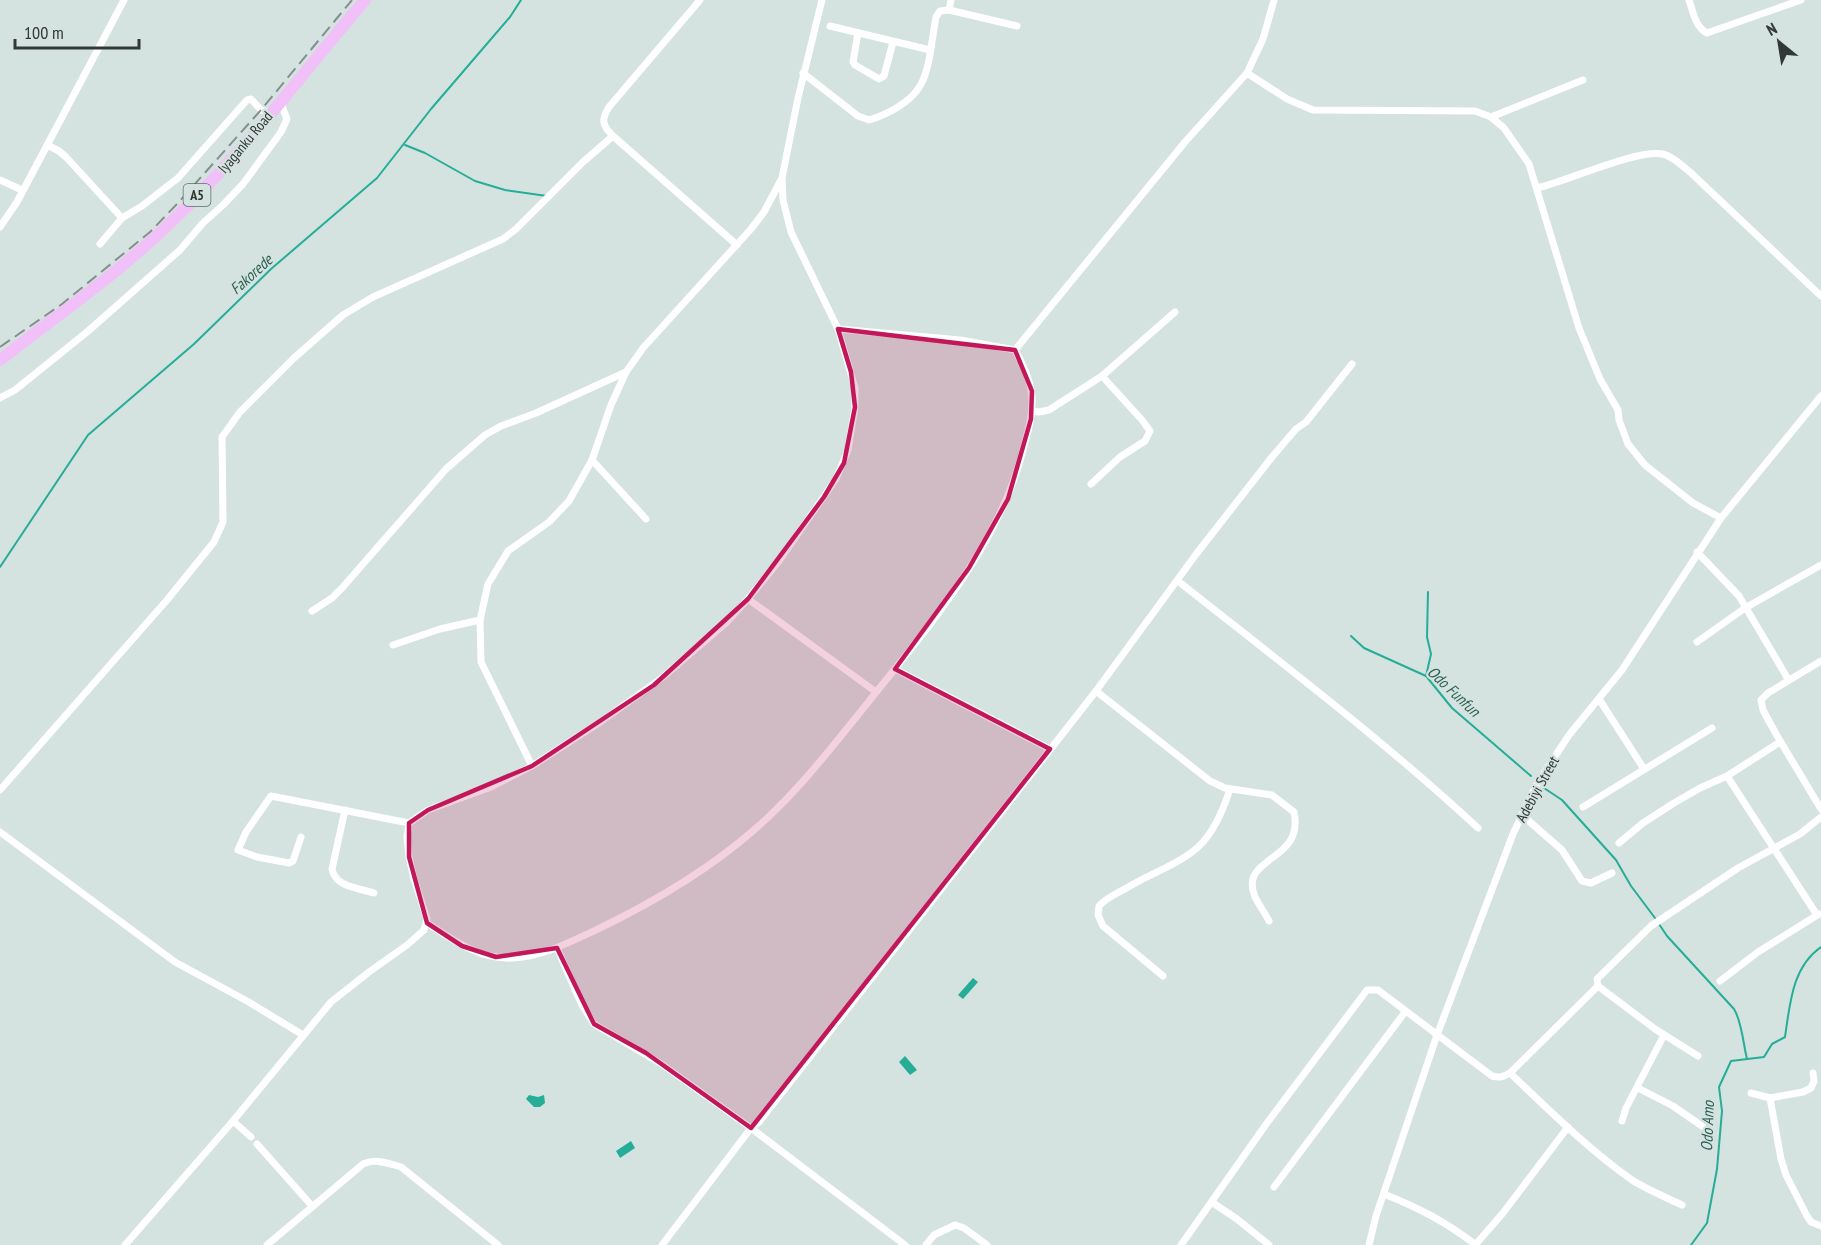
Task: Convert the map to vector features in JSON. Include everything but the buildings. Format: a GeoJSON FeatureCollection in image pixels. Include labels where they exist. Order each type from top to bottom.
{"type":"FeatureCollection","features":[{"type":"Feature","properties":{"kind":"highway","name":"Iyaganku Road"},"geometry":{"type":"LineString","coordinates":[[0,360],[117,270],[163,230],[216,177],[365,0]]}},
{"type":"Feature","properties":{"kind":"street"},"geometry":{"type":"LineString","coordinates":[[0,227],[11,213],[124,0]]}},
{"type":"Feature","properties":{"kind":"street"},"geometry":{"type":"LineString","coordinates":[[302,837],[289,863],[257,857],[238,850],[246,832],[271,796],[409,823],[428,810],[491,787],[532,766],[602,721],[654,685],[727,622],[779,561],[836,479],[846,457],[855,406],[855,388],[838,329],[791,232],[783,200],[782,178],[803,73],[822,0]]}},
{"type":"Feature","properties":{"kind":"street"},"geometry":{"type":"LineString","coordinates":[[949,10],[951,0]]}},
{"type":"Feature","properties":{"kind":"street"},"geometry":{"type":"LineString","coordinates":[[1015,350],[1185,142],[1247,73],[1263,39],[1275,0]]}},
{"type":"Feature","properties":{"kind":"street"},"geometry":{"type":"LineString","coordinates":[[1689,0],[1698,25],[1702,31],[1707,33],[1801,0]]}},
{"type":"Feature","properties":{"kind":"street"},"geometry":{"type":"LineString","coordinates":[[699,1],[609,107],[603,117],[603,122],[604,127],[737,245]]}},
{"type":"Feature","properties":{"kind":"street"},"geometry":{"type":"LineString","coordinates":[[803,73],[858,116],[869,120],[894,109],[919,87],[930,50],[937,14],[942,10],[1017,26]]}},
{"type":"Feature","properties":{"kind":"street"},"geometry":{"type":"LineString","coordinates":[[830,26],[930,50]]}},
{"type":"Feature","properties":{"kind":"street"},"geometry":{"type":"LineString","coordinates":[[858,33],[853,62],[879,79],[884,76],[893,42]]}},
{"type":"Feature","properties":{"kind":"street"},"geometry":{"type":"LineString","coordinates":[[1247,73],[1287,99],[1313,110],[1454,109],[1475,111],[1491,117],[1504,128],[1522,153],[1537,188],[1579,328],[1600,380],[1618,410],[1618,420],[1628,444],[1645,465],[1693,503],[1721,518]]}},
{"type":"Feature","properties":{"kind":"street"},"geometry":{"type":"LineString","coordinates":[[1491,117],[1583,80]]}},
{"type":"Feature","properties":{"kind":"street"},"geometry":{"type":"LineString","coordinates":[[100,244],[122,218],[142,206],[178,178],[247,100],[251,99],[261,110],[270,113]]}},
{"type":"Feature","properties":{"kind":"street"},"geometry":{"type":"LineString","coordinates":[[0,398],[30,378],[96,325],[168,260],[243,184],[280,132],[286,118],[280,101]]}},
{"type":"Feature","properties":{"kind":"street"},"geometry":{"type":"LineString","coordinates":[[0,790],[167,600],[214,542],[223,522],[222,437],[240,412],[294,358],[343,315],[373,297],[503,239],[522,224],[613,135]]}},
{"type":"Feature","properties":{"kind":"street"},"geometry":{"type":"LineString","coordinates":[[47,145],[66,157],[122,218]]}},
{"type":"Feature","properties":{"kind":"street"},"geometry":{"type":"LineString","coordinates":[[1537,188],[1634,157],[1665,155],[1689,172],[1821,296]]}},
{"type":"Feature","properties":{"kind":"street"},"geometry":{"type":"LineString","coordinates":[[532,766],[483,671],[480,620],[488,584],[508,551],[559,513],[569,501],[592,460],[611,405],[626,372],[643,348],[764,212],[782,178]]}},
{"type":"Feature","properties":{"kind":"street"},"geometry":{"type":"LineString","coordinates":[[0,180],[22,190]]}},
{"type":"Feature","properties":{"kind":"street"},"geometry":{"type":"LineString","coordinates":[[1032,411],[1049,410],[1102,376],[1175,312]]}},
{"type":"Feature","properties":{"kind":"street"},"geometry":{"type":"LineString","coordinates":[[838,329],[971,342],[1015,350]]}},
{"type":"Feature","properties":{"kind":"street"},"geometry":{"type":"LineString","coordinates":[[409,823],[407,837],[409,857],[427,923],[468,949],[496,957],[533,956],[557,948],[644,906],[723,855],[756,828],[794,790],[876,693],[969,568],[995,527],[1018,470],[1032,411],[1032,391],[1015,350]]}},
{"type":"Feature","properties":{"kind":"street"},"geometry":{"type":"LineString","coordinates":[[662,1245],[751,1128],[759,1122],[1096,691],[1197,553],[1287,439],[1306,422],[1352,364]]}},
{"type":"Feature","properties":{"kind":"street"},"geometry":{"type":"LineString","coordinates":[[312,611],[332,598],[342,588],[446,469],[485,435],[626,372]]}},
{"type":"Feature","properties":{"kind":"street"},"geometry":{"type":"LineString","coordinates":[[1091,484],[1120,457],[1145,441],[1150,431],[1102,376]]}},
{"type":"Feature","properties":{"kind":"street","name":"Adebiyi Street"},"geometry":{"type":"LineString","coordinates":[[1370,1245],[1384,1194],[1437,1035],[1522,815],[1535,787],[1569,735],[1622,670],[1721,518],[1821,396]]}},
{"type":"Feature","properties":{"kind":"street"},"geometry":{"type":"LineString","coordinates":[[592,460],[646,519]]}},
{"type":"Feature","properties":{"kind":"street"},"geometry":{"type":"LineString","coordinates":[[1697,552],[1739,596],[1788,679]]}},
{"type":"Feature","properties":{"kind":"street"},"geometry":{"type":"LineString","coordinates":[[1697,642],[1745,608],[1821,565]]}},
{"type":"Feature","properties":{"kind":"street"},"geometry":{"type":"LineString","coordinates":[[1178,581],[1363,727],[1421,775],[1478,828]]}},
{"type":"Feature","properties":{"kind":"street"},"geometry":{"type":"LineString","coordinates":[[748,599],[876,693]]}},
{"type":"Feature","properties":{"kind":"street"},"geometry":{"type":"LineString","coordinates":[[393,645],[440,629],[480,620]]}},
{"type":"Feature","properties":{"kind":"street"},"geometry":{"type":"LineString","coordinates":[[1821,661],[1788,679],[1761,700],[1763,710],[1780,742],[1821,809]]}},
{"type":"Feature","properties":{"kind":"street"},"geometry":{"type":"LineString","coordinates":[[895,669],[1050,749]]}},
{"type":"Feature","properties":{"kind":"street"},"geometry":{"type":"LineString","coordinates":[[1096,691],[1210,781],[1230,789],[1272,795],[1294,812],[1295,827],[1291,842],[1279,854],[1258,868],[1253,879],[1255,898],[1269,921]]}},
{"type":"Feature","properties":{"kind":"street"},"geometry":{"type":"LineString","coordinates":[[1599,699],[1644,769]]}},
{"type":"Feature","properties":{"kind":"street"},"geometry":{"type":"LineString","coordinates":[[1583,807],[1712,728]]}},
{"type":"Feature","properties":{"kind":"street"},"geometry":{"type":"LineString","coordinates":[[1620,843],[1643,823],[1674,803],[1727,776],[1780,742]]}},
{"type":"Feature","properties":{"kind":"street"},"geometry":{"type":"LineString","coordinates":[[1719,981],[1758,952],[1819,914],[1727,776]]}},
{"type":"Feature","properties":{"kind":"street"},"geometry":{"type":"LineString","coordinates":[[1163,976],[1102,926],[1098,915],[1099,906],[1135,883],[1193,852],[1207,837],[1216,822],[1230,789]]}},
{"type":"Feature","properties":{"kind":"street"},"geometry":{"type":"LineString","coordinates":[[345,810],[332,869],[333,876],[338,882],[374,893]]}},
{"type":"Feature","properties":{"kind":"street"},"geometry":{"type":"LineString","coordinates":[[1522,815],[1562,850],[1582,881],[1591,883],[1611,873]]}},
{"type":"Feature","properties":{"kind":"street"},"geometry":{"type":"LineString","coordinates":[[1698,1056],[1664,1035],[1598,986],[1597,979],[1652,926],[1738,868],[1800,834],[1821,817]]}},
{"type":"Feature","properties":{"kind":"street"},"geometry":{"type":"LineString","coordinates":[[0,832],[175,962],[247,1000],[303,1035]]}},
{"type":"Feature","properties":{"kind":"street"},"geometry":{"type":"LineString","coordinates":[[125,1245],[233,1121],[331,1002],[418,936],[427,923]]}},
{"type":"Feature","properties":{"kind":"street"},"geometry":{"type":"LineString","coordinates":[[557,948],[582,1005],[594,1024],[646,1053],[751,1128],[905,1245]]}},
{"type":"Feature","properties":{"kind":"street"},"geometry":{"type":"LineString","coordinates":[[1181,1245],[1268,1123],[1365,992],[1371,988],[1378,990],[1492,1076],[1499,1078],[1510,1073],[1598,986]]}},
{"type":"Feature","properties":{"kind":"street"},"geometry":{"type":"LineString","coordinates":[[1274,1187],[1405,1012]]}},
{"type":"Feature","properties":{"kind":"street"},"geometry":{"type":"LineString","coordinates":[[1622,1121],[1626,1108],[1664,1035]]}},
{"type":"Feature","properties":{"kind":"street"},"geometry":{"type":"LineString","coordinates":[[1510,1073],[1568,1128],[1633,1180],[1682,1205]]}},
{"type":"Feature","properties":{"kind":"street"},"geometry":{"type":"LineString","coordinates":[[1751,1093],[1770,1098],[1803,1092],[1811,1088],[1814,1081],[1813,1073]]}},
{"type":"Feature","properties":{"kind":"street"},"geometry":{"type":"LineString","coordinates":[[1638,1088],[1702,1126]]}},
{"type":"Feature","properties":{"kind":"street"},"geometry":{"type":"LineString","coordinates":[[1770,1098],[1777,1142],[1786,1175],[1811,1222],[1821,1226]]}},
{"type":"Feature","properties":{"kind":"street"},"geometry":{"type":"LineString","coordinates":[[233,1121],[251,1137]]}},
{"type":"Feature","properties":{"kind":"street"},"geometry":{"type":"LineString","coordinates":[[1384,1194],[1445,1222],[1476,1245],[1568,1128]]}},
{"type":"Feature","properties":{"kind":"street"},"geometry":{"type":"LineString","coordinates":[[257,1144],[312,1206]]}},
{"type":"Feature","properties":{"kind":"street"},"geometry":{"type":"LineString","coordinates":[[267,1245],[363,1164],[370,1161],[383,1161],[401,1167],[498,1245]]}},
{"type":"Feature","properties":{"kind":"street"},"geometry":{"type":"LineString","coordinates":[[1213,1203],[1269,1245]]}},
{"type":"Feature","properties":{"kind":"street"},"geometry":{"type":"LineString","coordinates":[[926,1245],[944,1228],[955,1225],[964,1228],[987,1245]]}},
{"type":"Feature","properties":{"kind":"highlighted area"},"geometry":{"type":"Polygon","coordinates":[[[838,329],[1015,350],[1032,391],[1031,419],[1008,499],[969,568],[895,669],[1050,749],[751,1128],[646,1053],[594,1024],[557,948],[496,957],[462,946],[427,923],[409,857],[409,823],[428,810],[532,766],[654,685],[748,599],[824,497],[844,463],[855,407],[851,372],[838,329]]]}},
{"type":"Feature","properties":{"kind":"shaded area"},"geometry":{"type":"Polygon","coordinates":[[[973,978],[978,982],[963,999],[958,995],[973,978]]]}},
{"type":"Feature","properties":{"kind":"shaded area"},"geometry":{"type":"Polygon","coordinates":[[[905,1056],[917,1070],[910,1075],[899,1062],[905,1056]]]}},
{"type":"Feature","properties":{"kind":"shaded area"},"geometry":{"type":"Polygon","coordinates":[[[529,1095],[538,1097],[544,1095],[545,1103],[540,1107],[534,1107],[526,1099],[529,1095]]]}},
{"type":"Feature","properties":{"kind":"shaded area"},"geometry":{"type":"Polygon","coordinates":[[[631,1141],[635,1148],[620,1158],[616,1151],[631,1141]]]}},
{"type":"Feature","properties":{"kind":"waterway","name":"Fakorede"},"geometry":{"type":"LineString","coordinates":[[0,567],[88,435],[194,344],[271,269],[377,178],[431,109],[510,17],[521,0]]}},
{"type":"Feature","properties":{"kind":"waterway"},"geometry":{"type":"LineString","coordinates":[[405,145],[425,153],[475,181],[505,190],[547,196]]}},
{"type":"Feature","properties":{"kind":"waterway"},"geometry":{"type":"LineString","coordinates":[[1426,676],[1431,654],[1427,637],[1428,592]]}},
{"type":"Feature","properties":{"kind":"waterway","name":"Odo Funfun"},"geometry":{"type":"LineString","coordinates":[[1351,636],[1364,648],[1426,676],[1452,708],[1531,776]]}},
{"type":"Feature","properties":{"kind":"waterway","name":"Odo Funfun"},"geometry":{"type":"LineString","coordinates":[[1544,788],[1562,800],[1616,860],[1631,886],[1655,918]]}},
{"type":"Feature","properties":{"kind":"waterway","name":"Odo Funfun"},"geometry":{"type":"LineString","coordinates":[[1659,924],[1667,936],[1734,1009],[1741,1026],[1747,1059]]}},
{"type":"Feature","properties":{"kind":"waterway","name":"Odo Amo"},"geometry":{"type":"LineString","coordinates":[[1691,1245],[1707,1223],[1717,1169],[1722,1111],[1719,1087],[1731,1061],[1764,1057],[1772,1044],[1785,1037],[1791,999],[1798,976],[1811,955],[1821,947]]}},
{"type":"Feature","properties":{"kind":"railway"},"geometry":{"type":"LineString","coordinates":[[0,347],[62,304],[150,232],[261,110],[352,0]]}}]}
